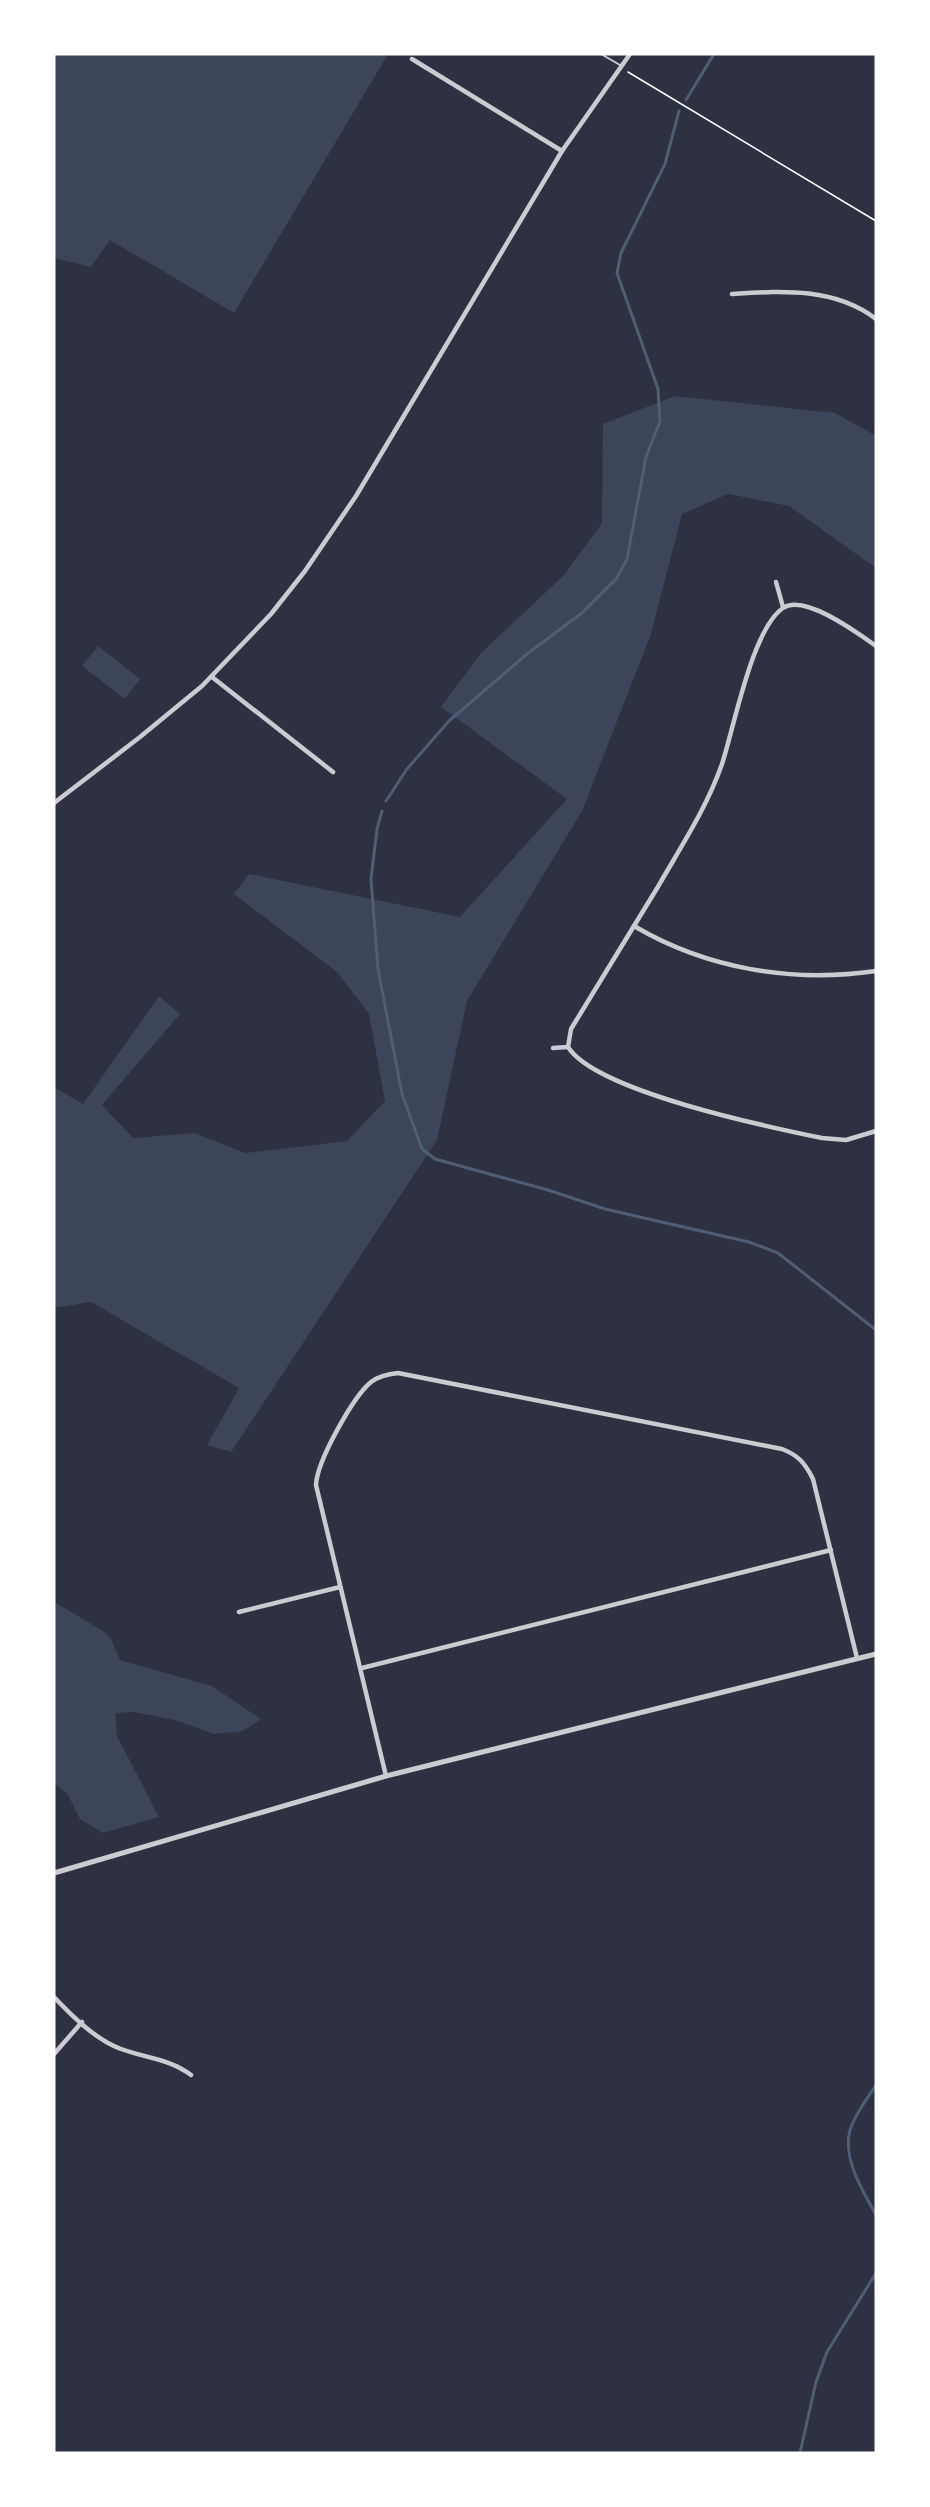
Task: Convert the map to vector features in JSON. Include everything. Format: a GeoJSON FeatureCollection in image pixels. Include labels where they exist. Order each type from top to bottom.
{"type":"FeatureCollection","features":[{"type":"Feature","properties":{"kind":"street"},"geometry":{"type":"LineString","coordinates":[[54,803],[140,738],[212,677],[271,614],[328,540],[562,151],[620,65],[630,54]]}},
{"type":"Feature","properties":{"kind":"street"},"geometry":{"type":"LineString","coordinates":[[412,59],[562,151]]}},
{"type":"Feature","properties":{"kind":"street"},"geometry":{"type":"LineString","coordinates":[[732,294],[766,292],[826,295],[852,303],[876,319]]}},
{"type":"Feature","properties":{"kind":"street"},"geometry":{"type":"LineString","coordinates":[[776,582],[783,608]]}},
{"type":"Feature","properties":{"kind":"street"},"geometry":{"type":"LineString","coordinates":[[568,1047],[571,1029],[705,805],[723,761],[747,676],[769,623],[783,608],[802,605],[876,646]]}},
{"type":"Feature","properties":{"kind":"street"},"geometry":{"type":"LineString","coordinates":[[212,677],[333,772]]}},
{"type":"Feature","properties":{"kind":"street"},"geometry":{"type":"LineString","coordinates":[[634,926],[660,941],[685,951],[758,971],[784,975],[832,977],[876,971]]}},
{"type":"Feature","properties":{"kind":"street"},"geometry":{"type":"LineString","coordinates":[[552,1048],[568,1047],[581,1060],[612,1078],[645,1093],[671,1101],[822,1138],[846,1140],[876,1131]]}},
{"type":"Feature","properties":{"kind":"street"},"geometry":{"type":"LineString","coordinates":[[386,1776],[362,1668],[318,1498],[317,1475],[328,1447],[364,1389],[378,1378],[398,1373],[790,1452],[806,1464],[813,1479],[857,1658]]}},
{"type":"Feature","properties":{"kind":"street"},"geometry":{"type":"LineString","coordinates":[[362,1668],[831,1550]]}},
{"type":"Feature","properties":{"kind":"street"},"geometry":{"type":"LineString","coordinates":[[239,1612],[340,1587]]}},
{"type":"Feature","properties":{"kind":"street"},"geometry":{"type":"LineString","coordinates":[[54,1873],[386,1776],[876,1654]]}},
{"type":"Feature","properties":{"kind":"street"},"geometry":{"type":"LineString","coordinates":[[54,1997],[103,2040],[119,2049],[178,2065],[191,2074]]}},
{"type":"Feature","properties":{"kind":"street"},"geometry":{"type":"LineString","coordinates":[[54,2054],[82,2022]]}},
{"type":"Feature","properties":{"kind":"lane"},"geometry":{"type":"LineString","coordinates":[[601,54],[620,65]]}},
{"type":"Feature","properties":{"kind":"path"},"geometry":{"type":"LineString","coordinates":[[620,65],[633,76],[876,222]]}},
{"type":"Feature","properties":{"kind":"shaded area"},"geometry":{"type":"Polygon","coordinates":[[[54,54],[388,54],[234,313],[110,240],[91,267],[54,258],[54,54]]]}},
{"type":"Feature","properties":{"kind":"shaded area"},"geometry":{"type":"Polygon","coordinates":[[[675,396],[835,413],[876,436],[876,568],[789,506],[728,494],[682,514],[651,634],[582,811],[467,1001],[437,1140],[231,1452],[207,1445],[239,1388],[91,1302],[54,1308],[54,1087],[83,1104],[159,996],[180,1014],[102,1105],[133,1138],[195,1133],[245,1153],[347,1141],[385,1101],[369,1014],[337,972],[234,894],[249,874],[460,917],[567,799],[441,707],[481,653],[564,575],[602,523],[603,424],[675,396]]]}},
{"type":"Feature","properties":{"kind":"shaded area"},"geometry":{"type":"Polygon","coordinates":[[[98,646],[140,679],[125,699],[82,666],[98,646]]]}},
{"type":"Feature","properties":{"kind":"shaded area"},"geometry":{"type":"Polygon","coordinates":[[[54,1602],[102,1630],[111,1639],[120,1660],[212,1686],[261,1719],[243,1731],[214,1734],[175,1720],[133,1712],[115,1713],[117,1736],[159,1817],[103,1833],[80,1819],[67,1793],[54,1783],[54,1602]]]}},
{"type":"Feature","properties":{"kind":"waterway"},"geometry":{"type":"LineString","coordinates":[[686,100],[714,54]]}},
{"type":"Feature","properties":{"kind":"waterway"},"geometry":{"type":"LineString","coordinates":[[386,801],[407,769],[449,721],[527,654],[582,613],[616,579],[627,559],[646,457],[660,421],[658,389],[617,273],[621,253],[665,164],[679,111]]}},
{"type":"Feature","properties":{"kind":"waterway"},"geometry":{"type":"LineString","coordinates":[[382,811],[377,829],[371,879],[378,969],[402,1094],[422,1149],[435,1159],[548,1190],[605,1209],[749,1242],[778,1253],[876,1330]]}},
{"type":"Feature","properties":{"kind":"waterway"},"geometry":{"type":"LineString","coordinates":[[876,2085],[855,2118],[848,2141],[855,2174],[876,2215]]}},
{"type":"Feature","properties":{"kind":"waterway"},"geometry":{"type":"LineString","coordinates":[[800,2453],[816,2382],[827,2352],[876,2273]]}}]}
